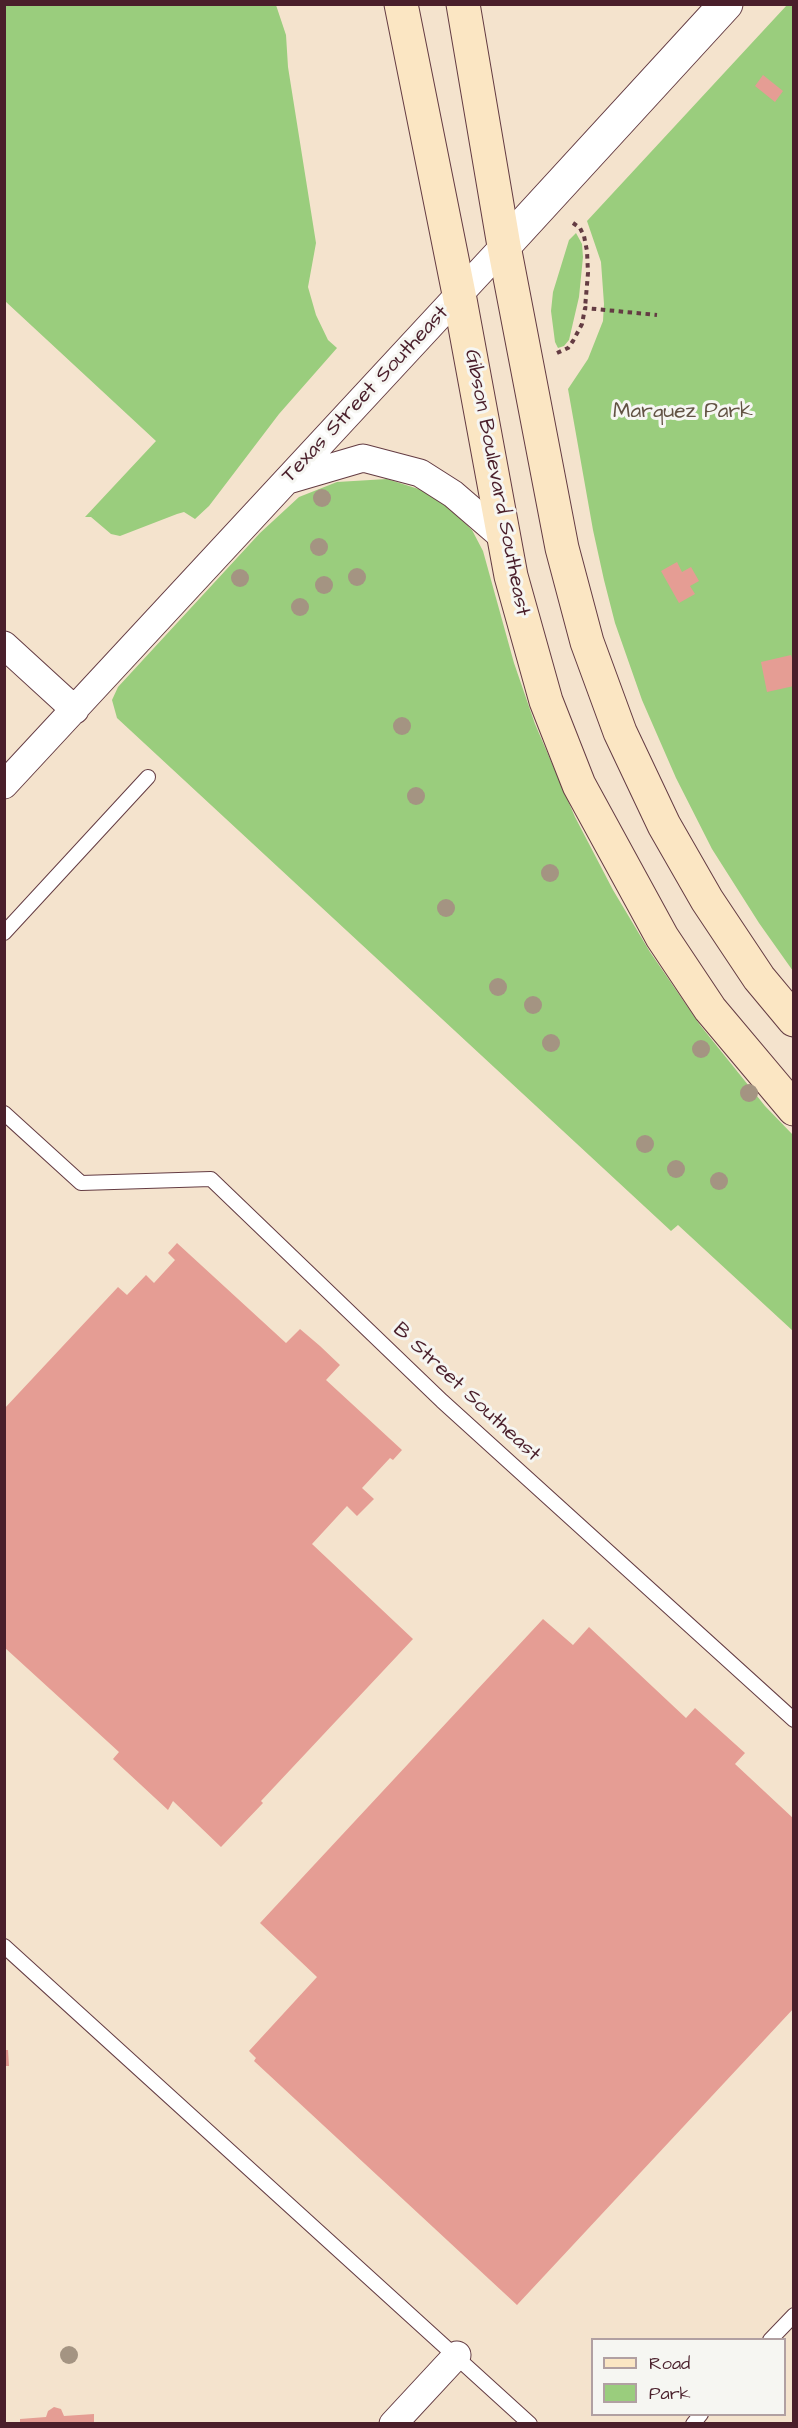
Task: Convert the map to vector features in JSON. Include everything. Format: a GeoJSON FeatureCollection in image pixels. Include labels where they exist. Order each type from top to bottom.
{"type":"FeatureCollection","features":[{"type":"Feature","properties":{"kind":"main road","name":"Gibson Boulevard Southeast"},"geometry":{"type":"LineString","coordinates":[[401,4],[459,294],[511,576],[546,701],[579,785],[620,863],[674,955],[710,1009],[794,1109]]}},
{"type":"Feature","properties":{"kind":"main road"},"geometry":{"type":"LineString","coordinates":[[463,4],[504,246],[562,548],[587,642],[620,732],[664,825],[707,900],[759,978],[794,1020]]}},
{"type":"Feature","properties":{"kind":"street","name":"Texas Street Southeast"},"geometry":{"type":"LineString","coordinates":[[4,784],[75,710],[726,4]]}},
{"type":"Feature","properties":{"kind":"street"},"geometry":{"type":"LineString","coordinates":[[286,481],[363,458],[420,473],[453,494],[504,538]]}},
{"type":"Feature","properties":{"kind":"street"},"geometry":{"type":"LineString","coordinates":[[4,645],[75,710]]}},
{"type":"Feature","properties":{"kind":"street"},"geometry":{"type":"LineString","coordinates":[[393,2424],[457,2355]]}},
{"type":"Feature","properties":{"kind":"lane"},"geometry":{"type":"LineString","coordinates":[[4,933],[148,777]]}},
{"type":"Feature","properties":{"kind":"lane","name":"B Street Southeast"},"geometry":{"type":"LineString","coordinates":[[4,1113],[81,1184],[211,1179],[442,1401],[794,1720]]}},
{"type":"Feature","properties":{"kind":"lane"},"geometry":{"type":"LineString","coordinates":[[4,1946],[457,2355],[530,2424]]}},
{"type":"Feature","properties":{"kind":"lane"},"geometry":{"type":"LineString","coordinates":[[772,2338],[794,2315]]}},
{"type":"Feature","properties":{"kind":"path"},"geometry":{"type":"LineString","coordinates":[[549,354],[562,352],[568,348],[582,324],[585,308],[587,251],[580,228],[573,223]]}},
{"type":"Feature","properties":{"kind":"path"},"geometry":{"type":"LineString","coordinates":[[585,308],[657,315]]}},
{"type":"Feature","properties":{"kind":"green space"},"geometry":{"type":"Polygon","coordinates":[[[4,5],[276,5],[286,35],[288,67],[316,243],[308,287],[316,315],[328,340],[337,348],[279,414],[209,506],[195,519],[184,512],[120,536],[111,534],[91,517],[85,517],[156,441],[5,301],[4,5]]]}},
{"type":"Feature","properties":{"kind":"green space","name":"Marquez Park"},"geometry":{"type":"Polygon","coordinates":[[[787,5],[793,5],[793,971],[712,849],[676,778],[642,700],[615,623],[604,580],[568,389],[588,359],[603,321],[601,262],[587,221],[787,5]]]}},
{"type":"Feature","properties":{"kind":"green space"},"geometry":{"type":"Polygon","coordinates":[[[576,233],[582,244],[583,257],[579,297],[569,340],[564,346],[558,348],[555,342],[551,311],[553,292],[569,240],[576,233]]]}},
{"type":"Feature","properties":{"kind":"green space"},"geometry":{"type":"Polygon","coordinates":[[[387,479],[428,492],[445,504],[472,530],[483,551],[514,663],[535,724],[575,817],[613,890],[650,952],[700,1025],[765,1106],[793,1135],[793,1331],[678,1225],[671,1231],[117,718],[112,700],[118,687],[260,533],[299,497],[337,482],[387,479]]]}},
{"type":"Feature","properties":{"kind":"building"},"geometry":{"type":"Polygon","coordinates":[[[763,75],[783,91],[775,102],[755,86],[763,75]]]}},
{"type":"Feature","properties":{"kind":"building"},"geometry":{"type":"Polygon","coordinates":[[[677,562],[682,572],[691,567],[699,581],[690,586],[695,594],[679,603],[661,571],[677,562]]]}},
{"type":"Feature","properties":{"kind":"building"},"geometry":{"type":"Polygon","coordinates":[[[791,655],[794,663],[794,686],[767,692],[761,662],[791,655]]]}},
{"type":"Feature","properties":{"kind":"building"},"geometry":{"type":"Polygon","coordinates":[[[177,1243],[286,1343],[300,1329],[320,1346],[340,1365],[326,1380],[402,1450],[393,1460],[390,1458],[362,1488],[374,1499],[357,1516],[347,1506],[312,1544],[413,1639],[261,1801],[263,1803],[221,1847],[173,1801],[168,1810],[113,1759],[119,1752],[4,1647],[4,1409],[118,1287],[127,1295],[146,1275],[154,1283],[175,1260],[168,1253],[177,1243]]]}},
{"type":"Feature","properties":{"kind":"building"},"geometry":{"type":"Polygon","coordinates":[[[543,1619],[573,1645],[589,1627],[686,1718],[695,1708],[745,1753],[735,1764],[794,1819],[794,2008],[517,2305],[254,2061],[256,2058],[249,2051],[317,1977],[260,1923],[543,1619]]]}},
{"type":"Feature","properties":{"kind":"building"},"geometry":{"type":"Polygon","coordinates":[[[4,2050],[8,2050],[9,2066],[4,2066],[4,2050]]]}},
{"type":"Feature","properties":{"kind":"building"},"geometry":{"type":"Polygon","coordinates":[[[54,2407],[61,2409],[64,2416],[94,2414],[94,2424],[20,2424],[20,2419],[46,2417],[48,2411],[54,2407]]]}}]}
